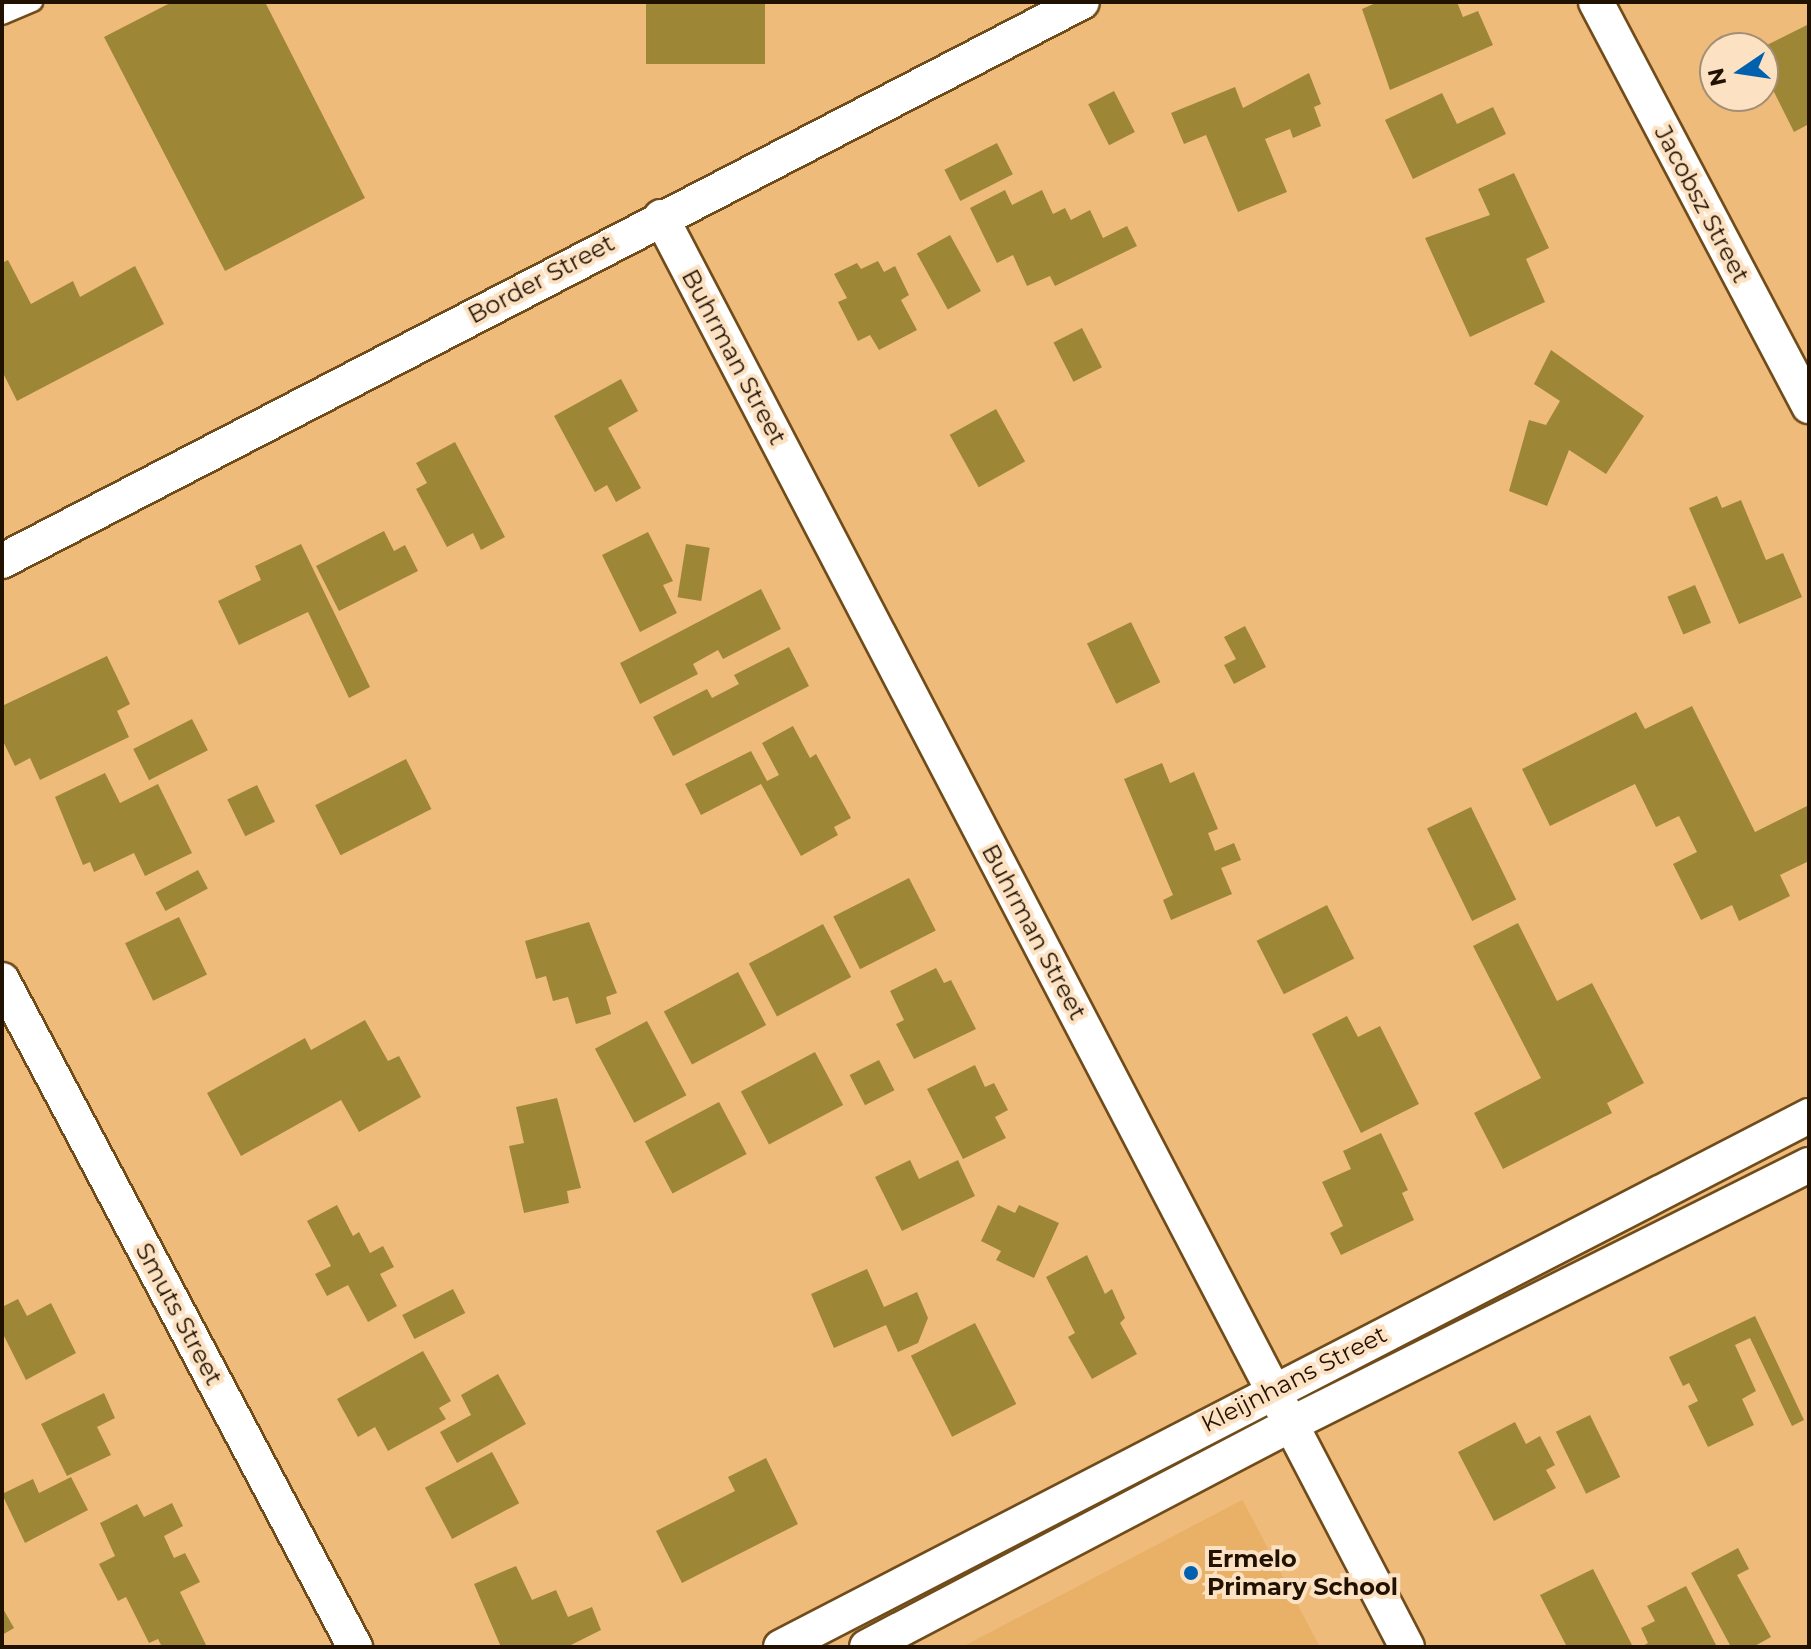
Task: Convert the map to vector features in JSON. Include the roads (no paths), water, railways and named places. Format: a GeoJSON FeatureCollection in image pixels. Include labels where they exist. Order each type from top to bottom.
{"type":"FeatureCollection","features":[{"type":"Feature","properties":{"kind":"street","name":"Border Street"},"geometry":{"type":"LineString","coordinates":[[2,561],[661,217],[1082,2]]}},
{"type":"Feature","properties":{"kind":"street","name":"Jacobsz Street"},"geometry":{"type":"LineString","coordinates":[[1596,2],[1809,406]]}},
{"type":"Feature","properties":{"kind":"street","name":"Buhrman Street"},"geometry":{"type":"LineString","coordinates":[[661,217],[1407,1647]]}},
{"type":"Feature","properties":{"kind":"street","name":"Smuts Street"},"geometry":{"type":"LineString","coordinates":[[2,980],[355,1647]]}},
{"type":"Feature","properties":{"kind":"street","name":"Kleijnhans Street"},"geometry":{"type":"LineString","coordinates":[[781,1647],[1273,1389],[1809,1116]]}},
{"type":"Feature","properties":{"kind":"street","name":"Kleijnhans Street"},"geometry":{"type":"LineString","coordinates":[[867,1647],[1291,1424],[1809,1165]]}},
{"type":"Feature","properties":{"kind":"lane"},"geometry":{"type":"LineString","coordinates":[[2,15],[33,2]]}},
{"type":"Feature","properties":{"kind":"place","name":"Ermelo Primary School"},"geometry":{"type":"Point","coordinates":[1191,1573]}}]}
